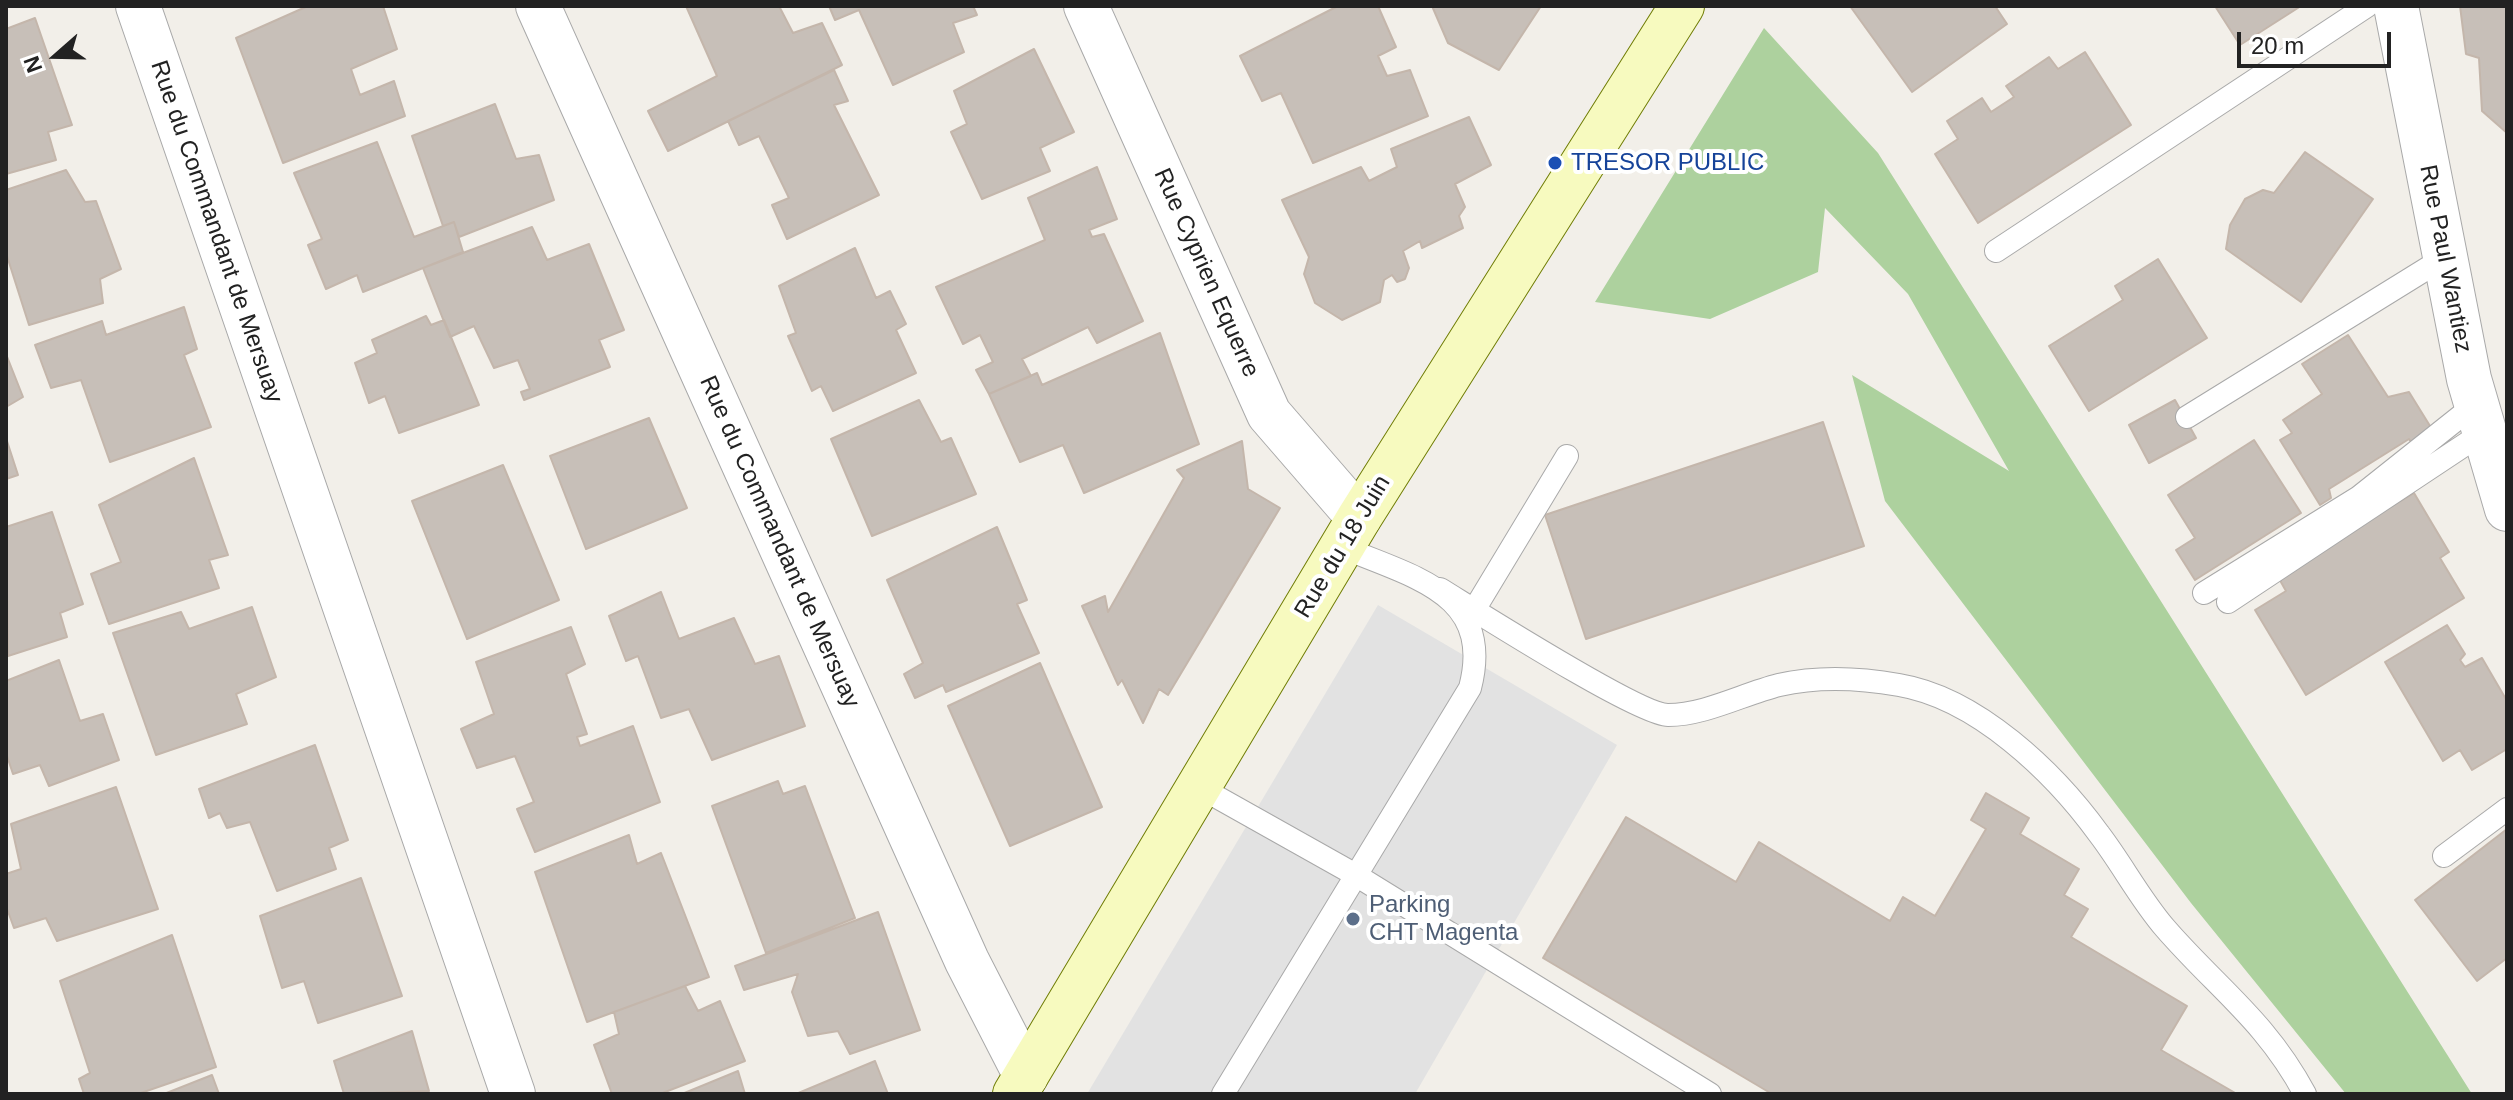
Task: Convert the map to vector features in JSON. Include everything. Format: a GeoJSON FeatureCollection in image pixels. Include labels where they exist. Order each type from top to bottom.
{"type":"FeatureCollection","features":[{"type":"Feature","properties":{"kind":"main road","name":"Rue du 18 Juin"},"geometry":{"type":"LineString","coordinates":[[1020,1085],[1350,532],[1682,6]]}},
{"type":"Feature","properties":{"kind":"street","name":"Rue du Commandant de Mersuay"},"geometry":{"type":"LineString","coordinates":[[138,6],[513,1094]]}},
{"type":"Feature","properties":{"kind":"street","name":"Rue du Commandant de Mersuay"},"geometry":{"type":"LineString","coordinates":[[538,6],[1020,1085]]}},
{"type":"Feature","properties":{"kind":"street","name":"Rue Cyprien Equerre"},"geometry":{"type":"LineString","coordinates":[[1086,6],[1269,414],[1350,532]]}},
{"type":"Feature","properties":{"kind":"street","name":"Rue Paul Wantiez"},"geometry":{"type":"LineString","coordinates":[[2396,6],[2444,258],[2480,418],[2507,509]]}},
{"type":"Feature","properties":{"kind":"lane"},"geometry":{"type":"LineString","coordinates":[[1996,251],[2367,6]]}},
{"type":"Feature","properties":{"kind":"lane"},"geometry":{"type":"LineString","coordinates":[[2187,417],[2444,258]]}},
{"type":"Feature","properties":{"kind":"lane"},"geometry":{"type":"LineString","coordinates":[[2204,593],[2480,418]]}},
{"type":"Feature","properties":{"kind":"lane"},"geometry":{"type":"LineString","coordinates":[[2228,602],[2480,418]]}},
{"type":"Feature","properties":{"kind":"lane"},"geometry":{"type":"LineString","coordinates":[[1474,610],[1567,456]]}},
{"type":"Feature","properties":{"kind":"lane"},"geometry":{"type":"LineString","coordinates":[[1350,532],[1474,610],[1650,712],[1666,715],[1687,713],[1780,685],[1832,679],[1903,686],[1957,704],[2017,746],[2098,832],[2164,927],[2260,1024],[2286,1058],[2305,1094]]}},
{"type":"Feature","properties":{"kind":"lane"},"geometry":{"type":"LineString","coordinates":[[1223,1094],[1354,874],[1470,688],[1477,662],[1469,622],[1459,606],[1440,589]]}},
{"type":"Feature","properties":{"kind":"lane"},"geometry":{"type":"LineString","coordinates":[[1199,787],[1354,874],[1710,1094]]}},
{"type":"Feature","properties":{"kind":"lane"},"geometry":{"type":"LineString","coordinates":[[2444,856],[2507,809]]}},
{"type":"Feature","properties":{"kind":"green space"},"geometry":{"type":"Polygon","coordinates":[[[1764,28],[1878,153],[2472,1094],[2346,1094],[2191,903],[1885,501],[1852,375],[2009,471],[1908,294],[1825,208],[1818,272],[1710,319],[1595,302],[1764,28]]]}},
{"type":"Feature","properties":{"kind":"shaded area","name":"Parking CHT Magenta"},"geometry":{"type":"Polygon","coordinates":[[[1378,605],[1617,745],[1415,1094],[1087,1094],[1378,605]]]}},
{"type":"Feature","properties":{"kind":"building"},"geometry":{"type":"Polygon","coordinates":[[[308,6],[383,6],[397,49],[351,69],[360,95],[394,81],[405,116],[283,163],[236,38],[308,6]]]}},
{"type":"Feature","properties":{"kind":"building"},"geometry":{"type":"Polygon","coordinates":[[[686,6],[779,6],[793,33],[822,23],[842,65],[668,151],[648,111],[717,76],[686,6]]]}},
{"type":"Feature","properties":{"kind":"building"},"geometry":{"type":"Polygon","coordinates":[[[829,6],[973,6],[977,15],[953,23],[964,52],[893,85],[859,10],[835,20],[829,6]]]}},
{"type":"Feature","properties":{"kind":"building"},"geometry":{"type":"Polygon","coordinates":[[[1338,6],[1378,6],[1396,47],[1378,56],[1387,76],[1410,70],[1428,116],[1313,163],[1281,93],[1262,101],[1240,56],[1338,6]]]}},
{"type":"Feature","properties":{"kind":"building"},"geometry":{"type":"Polygon","coordinates":[[[1432,6],[1541,6],[1499,70],[1448,43],[1432,6]]]}},
{"type":"Feature","properties":{"kind":"building"},"geometry":{"type":"Polygon","coordinates":[[[1850,6],[1995,6],[2007,24],[1912,92],[1850,6]]]}},
{"type":"Feature","properties":{"kind":"building"},"geometry":{"type":"Polygon","coordinates":[[[2215,6],[2301,6],[2240,45],[2215,6]]]}},
{"type":"Feature","properties":{"kind":"building"},"geometry":{"type":"Polygon","coordinates":[[[2460,6],[2507,6],[2507,133],[2482,111],[2479,58],[2466,54],[2460,6]]]}},
{"type":"Feature","properties":{"kind":"building"},"geometry":{"type":"Polygon","coordinates":[[[35,18],[72,125],[48,132],[56,160],[6,174],[6,29],[35,18]]]}},
{"type":"Feature","properties":{"kind":"building"},"geometry":{"type":"Polygon","coordinates":[[[1034,49],[1074,132],[1040,148],[1050,171],[982,199],[951,132],[967,124],[954,91],[1034,49]]]}},
{"type":"Feature","properties":{"kind":"building"},"geometry":{"type":"Polygon","coordinates":[[[2085,52],[2131,125],[1978,223],[1935,154],[1958,139],[1947,121],[1982,98],[1991,112],[2014,97],[2006,86],[2049,57],[2058,69],[2085,52]]]}},
{"type":"Feature","properties":{"kind":"building"},"geometry":{"type":"Polygon","coordinates":[[[834,70],[848,101],[834,105],[879,195],[787,239],[772,205],[789,198],[759,136],[739,145],[728,121],[834,70]]]}},
{"type":"Feature","properties":{"kind":"building"},"geometry":{"type":"Polygon","coordinates":[[[495,104],[516,159],[539,155],[554,200],[459,237],[454,222],[443,226],[412,136],[495,104]]]}},
{"type":"Feature","properties":{"kind":"building"},"geometry":{"type":"Polygon","coordinates":[[[1469,117],[1491,165],[1455,184],[1465,207],[1459,216],[1463,228],[1422,248],[1420,241],[1403,251],[1409,268],[1405,279],[1397,282],[1392,275],[1384,280],[1380,302],[1342,320],[1315,303],[1304,274],[1309,257],[1282,200],[1361,167],[1369,181],[1397,167],[1391,149],[1469,117]]]}},
{"type":"Feature","properties":{"kind":"building"},"geometry":{"type":"Polygon","coordinates":[[[377,142],[414,237],[454,222],[463,252],[363,292],[357,275],[326,289],[308,245],[322,239],[294,173],[377,142]]]}},
{"type":"Feature","properties":{"kind":"building"},"geometry":{"type":"Polygon","coordinates":[[[2305,152],[2373,199],[2301,302],[2226,249],[2230,225],[2245,199],[2263,190],[2274,193],[2305,152]]]}},
{"type":"Feature","properties":{"kind":"building"},"geometry":{"type":"Polygon","coordinates":[[[1097,167],[1117,219],[1089,230],[1092,237],[1104,234],[1143,321],[1097,343],[1088,327],[1022,359],[1031,376],[989,394],[976,370],[993,362],[980,335],[963,344],[936,287],[1045,240],[1028,198],[1097,167]]]}},
{"type":"Feature","properties":{"kind":"building"},"geometry":{"type":"Polygon","coordinates":[[[66,170],[85,202],[96,201],[121,269],[100,279],[103,303],[29,325],[6,253],[6,190],[66,170]]]}},
{"type":"Feature","properties":{"kind":"building"},"geometry":{"type":"Polygon","coordinates":[[[532,227],[547,260],[589,244],[624,330],[599,340],[610,367],[524,400],[521,392],[530,389],[518,360],[494,368],[474,326],[450,337],[423,268],[532,227]]]}},
{"type":"Feature","properties":{"kind":"building"},"geometry":{"type":"Polygon","coordinates":[[[855,248],[876,298],[890,291],[906,324],[896,330],[916,373],[833,411],[821,386],[812,391],[788,336],[796,333],[779,286],[855,248]]]}},
{"type":"Feature","properties":{"kind":"building"},"geometry":{"type":"Polygon","coordinates":[[[2158,259],[2207,338],[2089,411],[2049,346],[2123,300],[2115,286],[2158,259]]]}},
{"type":"Feature","properties":{"kind":"building"},"geometry":{"type":"Polygon","coordinates":[[[184,307],[197,349],[184,355],[211,427],[110,462],[81,380],[51,388],[35,345],[102,321],[106,335],[184,307]]]}},
{"type":"Feature","properties":{"kind":"building"},"geometry":{"type":"Polygon","coordinates":[[[426,316],[431,325],[444,320],[479,405],[399,433],[385,396],[369,403],[355,363],[377,353],[372,340],[426,316]]]}},
{"type":"Feature","properties":{"kind":"building"},"geometry":{"type":"Polygon","coordinates":[[[1160,333],[1199,444],[1084,493],[1063,445],[1020,462],[989,394],[1037,373],[1042,385],[1160,333]]]}},
{"type":"Feature","properties":{"kind":"building"},"geometry":{"type":"Polygon","coordinates":[[[2348,335],[2388,397],[2409,392],[2435,434],[2415,448],[2409,439],[2329,489],[2331,498],[2320,505],[2280,440],[2292,433],[2283,420],[2322,394],[2302,364],[2348,335]]]}},
{"type":"Feature","properties":{"kind":"building"},"geometry":{"type":"Polygon","coordinates":[[[6,354],[23,397],[6,407],[6,354]]]}},
{"type":"Feature","properties":{"kind":"building"},"geometry":{"type":"Polygon","coordinates":[[[919,400],[941,442],[951,438],[976,494],[872,536],[831,439],[919,400]]]}},
{"type":"Feature","properties":{"kind":"building"},"geometry":{"type":"Polygon","coordinates":[[[2175,400],[2196,438],[2149,463],[2129,425],[2175,400]]]}},
{"type":"Feature","properties":{"kind":"building"},"geometry":{"type":"Polygon","coordinates":[[[649,418],[687,508],[586,549],[550,456],[649,418]]]}},
{"type":"Feature","properties":{"kind":"building"},"geometry":{"type":"Polygon","coordinates":[[[1823,422],[1864,546],[1586,639],[1545,515],[1823,422]]]}},
{"type":"Feature","properties":{"kind":"building"},"geometry":{"type":"Polygon","coordinates":[[[6,438],[18,475],[6,479],[6,438]]]}},
{"type":"Feature","properties":{"kind":"building"},"geometry":{"type":"Polygon","coordinates":[[[2254,440],[2301,513],[2195,580],[2176,550],[2195,538],[2168,495],[2254,440]]]}},
{"type":"Feature","properties":{"kind":"building"},"geometry":{"type":"Polygon","coordinates":[[[1242,441],[1248,489],[1280,508],[1168,695],[1159,689],[1143,723],[1122,680],[1118,685],[1082,606],[1105,596],[1108,612],[1184,478],[1177,470],[1242,441]]]}},
{"type":"Feature","properties":{"kind":"building"},"geometry":{"type":"Polygon","coordinates":[[[194,458],[228,555],[209,560],[219,588],[109,624],[91,574],[121,562],[99,505],[194,458]]]}},
{"type":"Feature","properties":{"kind":"building"},"geometry":{"type":"Polygon","coordinates":[[[503,465],[559,600],[467,639],[412,501],[503,465]]]}},
{"type":"Feature","properties":{"kind":"building"},"geometry":{"type":"Polygon","coordinates":[[[2414,493],[2449,552],[2440,558],[2464,598],[2306,695],[2255,610],[2286,591],[2277,575],[2414,493]]]}},
{"type":"Feature","properties":{"kind":"building"},"geometry":{"type":"Polygon","coordinates":[[[52,512],[83,604],[60,613],[67,637],[8,656],[6,527],[52,512]]]}},
{"type":"Feature","properties":{"kind":"building"},"geometry":{"type":"Polygon","coordinates":[[[997,527],[1027,600],[1017,604],[1039,653],[946,692],[943,685],[915,698],[904,674],[923,663],[887,580],[997,527]]]}},
{"type":"Feature","properties":{"kind":"building"},"geometry":{"type":"Polygon","coordinates":[[[661,592],[679,639],[734,618],[755,664],[779,656],[805,726],[712,760],[689,709],[661,718],[638,656],[626,661],[609,616],[661,592]]]}},
{"type":"Feature","properties":{"kind":"building"},"geometry":{"type":"Polygon","coordinates":[[[252,607],[276,677],[236,694],[247,724],[156,755],[113,633],[181,612],[189,629],[252,607]]]}},
{"type":"Feature","properties":{"kind":"building"},"geometry":{"type":"Polygon","coordinates":[[[2447,625],[2465,654],[2460,660],[2465,667],[2482,658],[2507,701],[2507,749],[2472,770],[2460,750],[2443,761],[2385,662],[2447,625]]]}},
{"type":"Feature","properties":{"kind":"building"},"geometry":{"type":"Polygon","coordinates":[[[571,627],[585,664],[566,674],[587,734],[577,737],[580,746],[633,726],[660,802],[535,852],[517,809],[534,802],[515,756],[477,768],[461,729],[494,714],[476,662],[571,627]]]}},
{"type":"Feature","properties":{"kind":"building"},"geometry":{"type":"Polygon","coordinates":[[[59,660],[80,721],[103,714],[119,760],[49,786],[40,765],[13,774],[6,753],[6,681],[59,660]]]}},
{"type":"Feature","properties":{"kind":"building"},"geometry":{"type":"Polygon","coordinates":[[[1040,663],[1102,807],[1010,846],[948,706],[1040,663]]]}},
{"type":"Feature","properties":{"kind":"building"},"geometry":{"type":"Polygon","coordinates":[[[315,745],[348,840],[329,848],[336,869],[277,891],[250,822],[227,828],[220,813],[209,818],[199,789],[315,745]]]}},
{"type":"Feature","properties":{"kind":"building"},"geometry":{"type":"Polygon","coordinates":[[[778,781],[783,794],[805,786],[855,918],[766,953],[712,806],[778,781]]]}},
{"type":"Feature","properties":{"kind":"building"},"geometry":{"type":"Polygon","coordinates":[[[116,787],[158,909],[57,941],[46,918],[14,928],[6,906],[6,874],[21,869],[11,824],[116,787]]]}},
{"type":"Feature","properties":{"kind":"building"},"geometry":{"type":"Polygon","coordinates":[[[1986,793],[2029,818],[2020,834],[2079,869],[2064,895],[2088,909],[2071,937],[2187,1006],[2161,1050],[2237,1094],[1772,1094],[1543,958],[1626,817],[1736,882],[1759,842],[1890,921],[1903,897],[1935,916],[1986,829],[1971,820],[1986,793]]]}},
{"type":"Feature","properties":{"kind":"building"},"geometry":{"type":"Polygon","coordinates":[[[2507,829],[2507,958],[2477,981],[2415,900],[2507,829]]]}},
{"type":"Feature","properties":{"kind":"building"},"geometry":{"type":"Polygon","coordinates":[[[629,835],[637,864],[661,853],[709,977],[587,1022],[535,872],[629,835]]]}},
{"type":"Feature","properties":{"kind":"building"},"geometry":{"type":"Polygon","coordinates":[[[361,878],[402,996],[318,1023],[304,981],[282,988],[260,916],[361,878]]]}},
{"type":"Feature","properties":{"kind":"building"},"geometry":{"type":"Polygon","coordinates":[[[878,912],[920,1030],[850,1054],[838,1031],[808,1036],[792,992],[798,974],[744,990],[735,966],[878,912]]]}},
{"type":"Feature","properties":{"kind":"building"},"geometry":{"type":"Polygon","coordinates":[[[172,935],[216,1067],[138,1094],[84,1094],[79,1079],[90,1073],[60,981],[172,935]]]}},
{"type":"Feature","properties":{"kind":"building"},"geometry":{"type":"Polygon","coordinates":[[[685,986],[698,1011],[720,1001],[745,1061],[660,1094],[612,1094],[594,1045],[619,1034],[614,1012],[685,986]]]}},
{"type":"Feature","properties":{"kind":"building"},"geometry":{"type":"Polygon","coordinates":[[[412,1031],[429,1091],[344,1094],[334,1061],[412,1031]]]}},
{"type":"Feature","properties":{"kind":"building"},"geometry":{"type":"Polygon","coordinates":[[[875,1061],[888,1094],[796,1094],[875,1061]]]}},
{"type":"Feature","properties":{"kind":"building"},"geometry":{"type":"Polygon","coordinates":[[[738,1071],[745,1094],[682,1094],[738,1071]]]}},
{"type":"Feature","properties":{"kind":"building"},"geometry":{"type":"Polygon","coordinates":[[[212,1075],[219,1094],[164,1094],[212,1075]]]}},
{"type":"Feature","properties":{"kind":"place","name":"TRESOR PUBLIC"},"geometry":{"type":"Point","coordinates":[1555,163]}},
{"type":"Feature","properties":{"kind":"place","name":"Parking CHT Magenta"},"geometry":{"type":"Point","coordinates":[1353,919]}}]}
